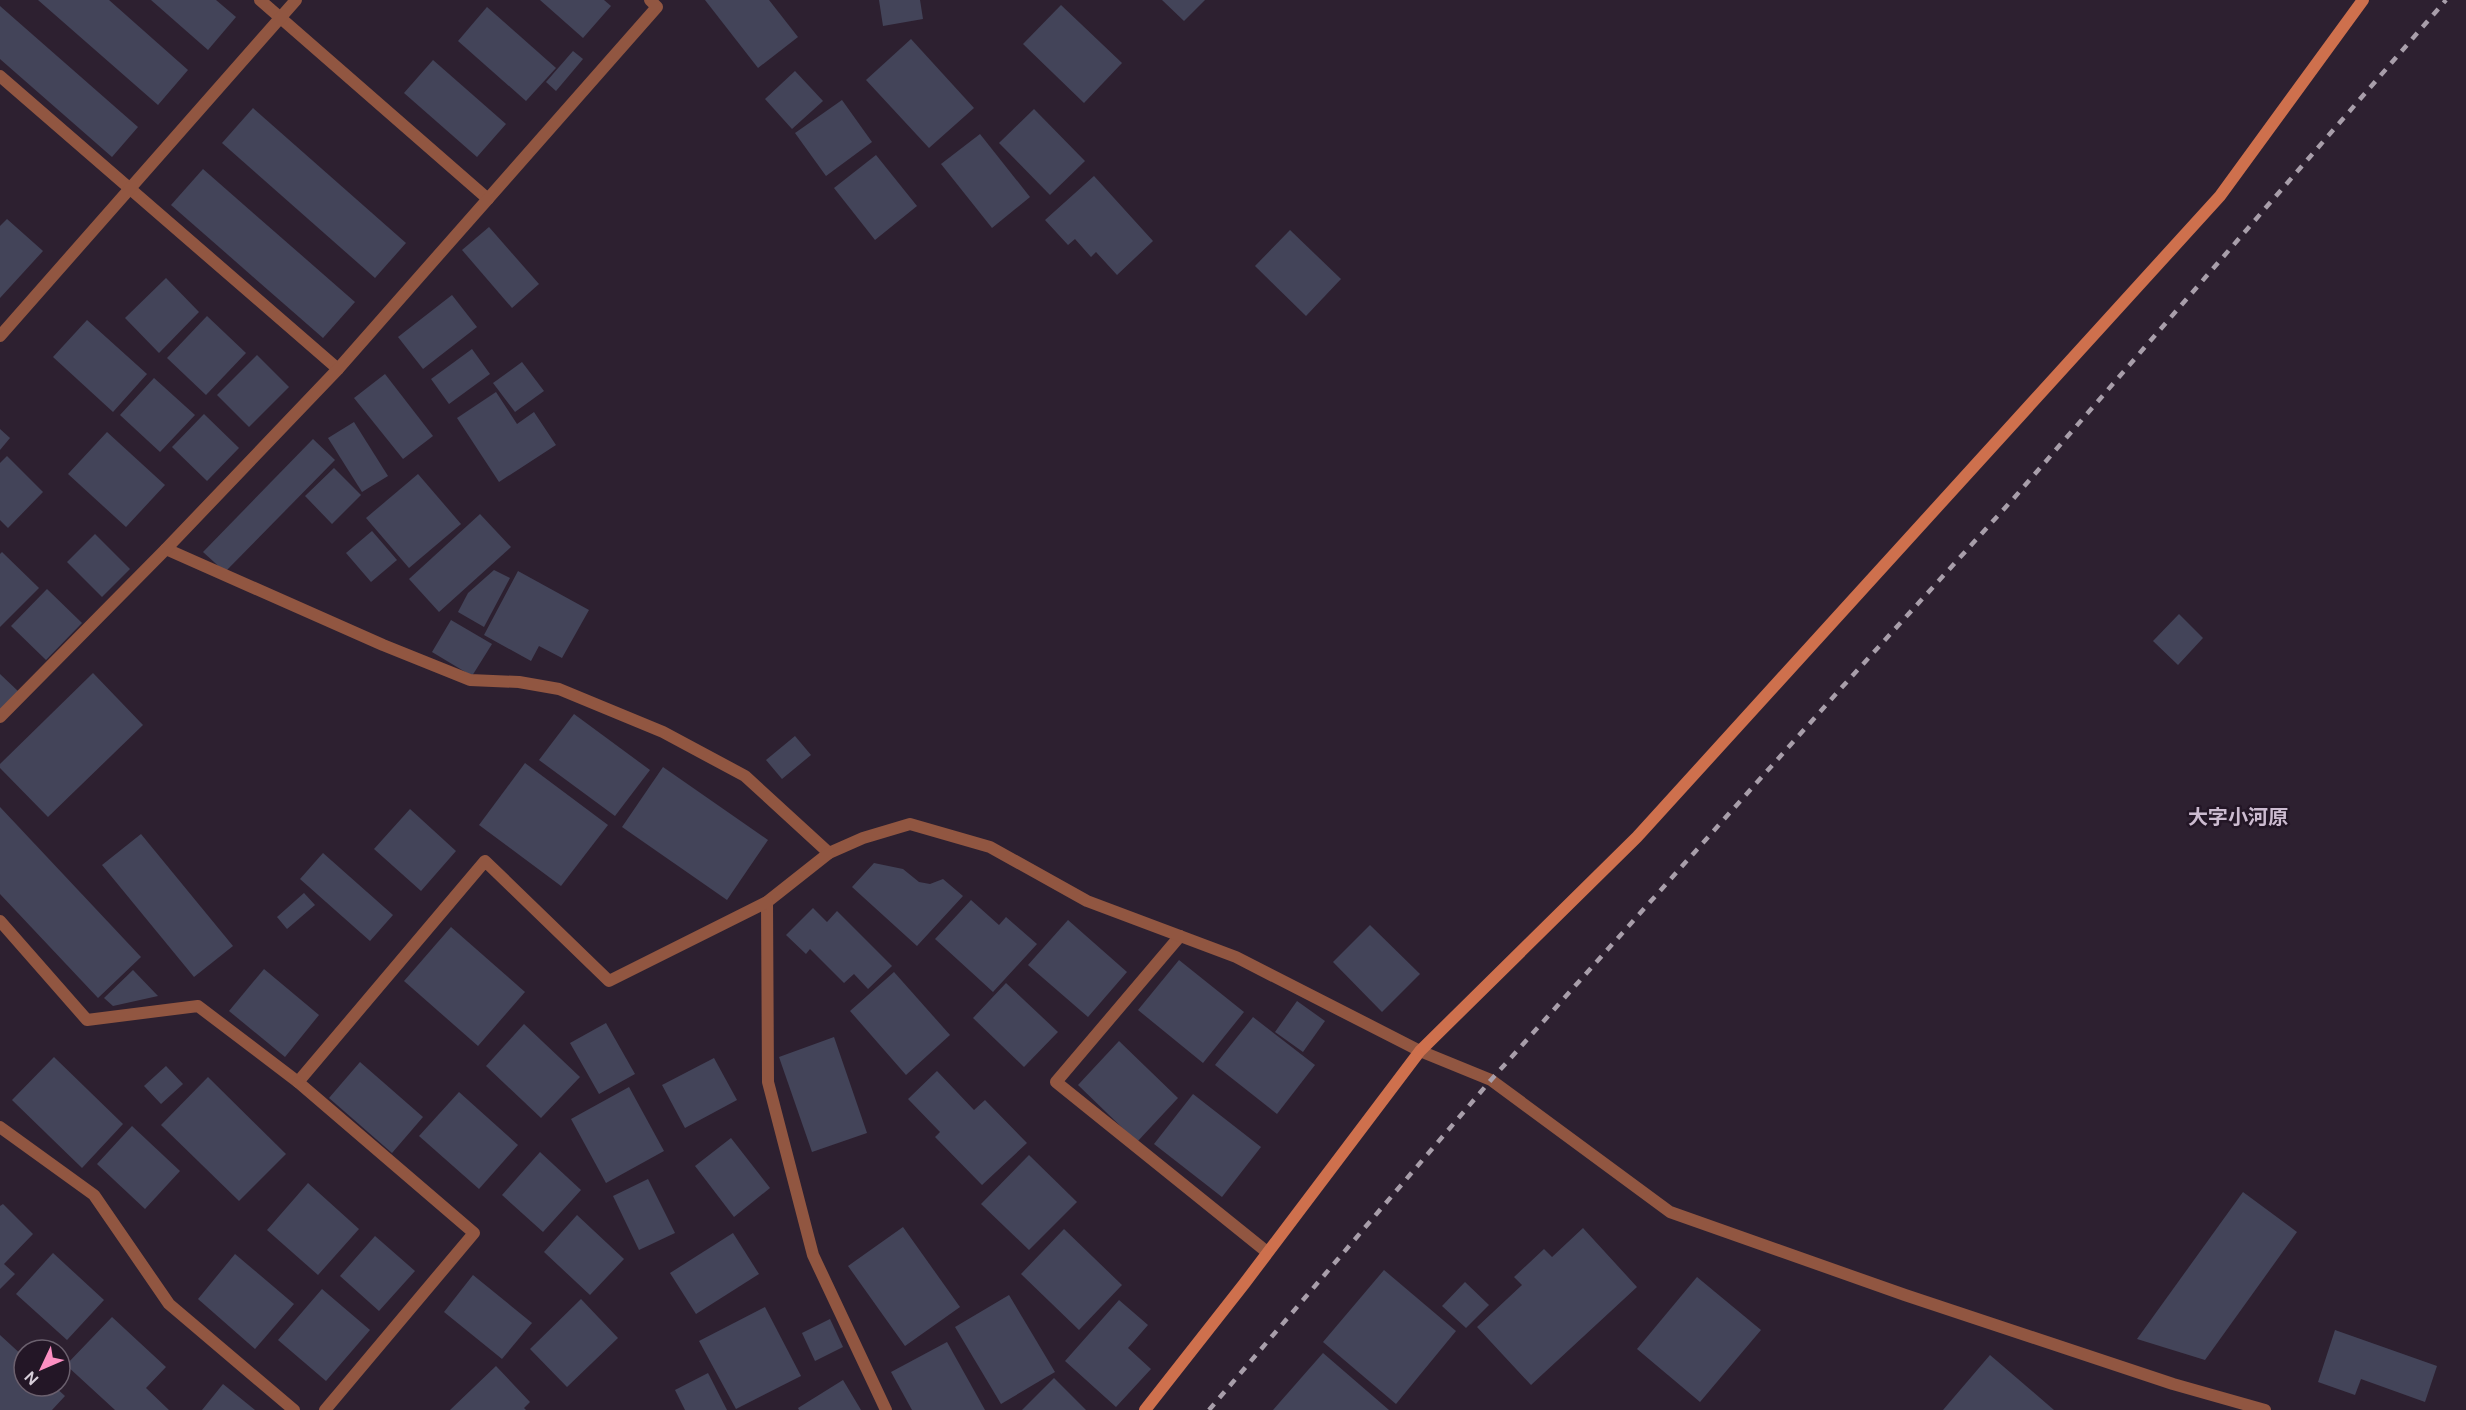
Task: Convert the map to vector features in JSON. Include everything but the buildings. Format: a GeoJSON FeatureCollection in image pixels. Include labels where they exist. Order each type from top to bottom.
{"type":"FeatureCollection","features":[{"type":"Feature","properties":{"kind":"street"},"geometry":{"type":"LineString","coordinates":[[260,0],[488,199]]}},
{"type":"Feature","properties":{"kind":"street"},"geometry":{"type":"LineString","coordinates":[[0,336],[296,0]]}},
{"type":"Feature","properties":{"kind":"street"},"geometry":{"type":"LineString","coordinates":[[0,717],[166,549],[338,369],[657,7],[650,0]]}},
{"type":"Feature","properties":{"kind":"street"},"geometry":{"type":"LineString","coordinates":[[1145,1410],[1420,1051],[1637,837],[2220,196],[2363,0]]}},
{"type":"Feature","properties":{"kind":"street"},"geometry":{"type":"LineString","coordinates":[[0,76],[338,369]]}},
{"type":"Feature","properties":{"kind":"street"},"geometry":{"type":"LineString","coordinates":[[166,549],[383,645],[470,680],[519,682],[559,689],[663,732],[746,776],[829,853]]}},
{"type":"Feature","properties":{"kind":"street"},"geometry":{"type":"LineString","coordinates":[[298,1082],[485,861],[609,981],[767,902],[829,853],[863,838],[910,824],[990,847],[1087,901],[1236,957],[1420,1051],[1491,1080],[1670,1212],[2140,1373],[2265,1410]]}},
{"type":"Feature","properties":{"kind":"street"},"geometry":{"type":"LineString","coordinates":[[767,902],[768,1082],[813,1255],[886,1410]]}},
{"type":"Feature","properties":{"kind":"street"},"geometry":{"type":"LineString","coordinates":[[0,921],[87,1020],[198,1006],[298,1082],[474,1233],[325,1410]]}},
{"type":"Feature","properties":{"kind":"street"},"geometry":{"type":"LineString","coordinates":[[1180,936],[1056,1082],[1267,1252]]}},
{"type":"Feature","properties":{"kind":"street"},"geometry":{"type":"LineString","coordinates":[[0,1127],[94,1195],[170,1304],[294,1410]]}},
{"type":"Feature","properties":{"kind":"railway"},"geometry":{"type":"LineString","coordinates":[[1209,1410],[1491,1080],[2014,498],[2446,0]]}},
{"type":"Feature","properties":{"kind":"district","name":"大字小河原"},"geometry":{"type":"Point","coordinates":[2238,817]}}]}
